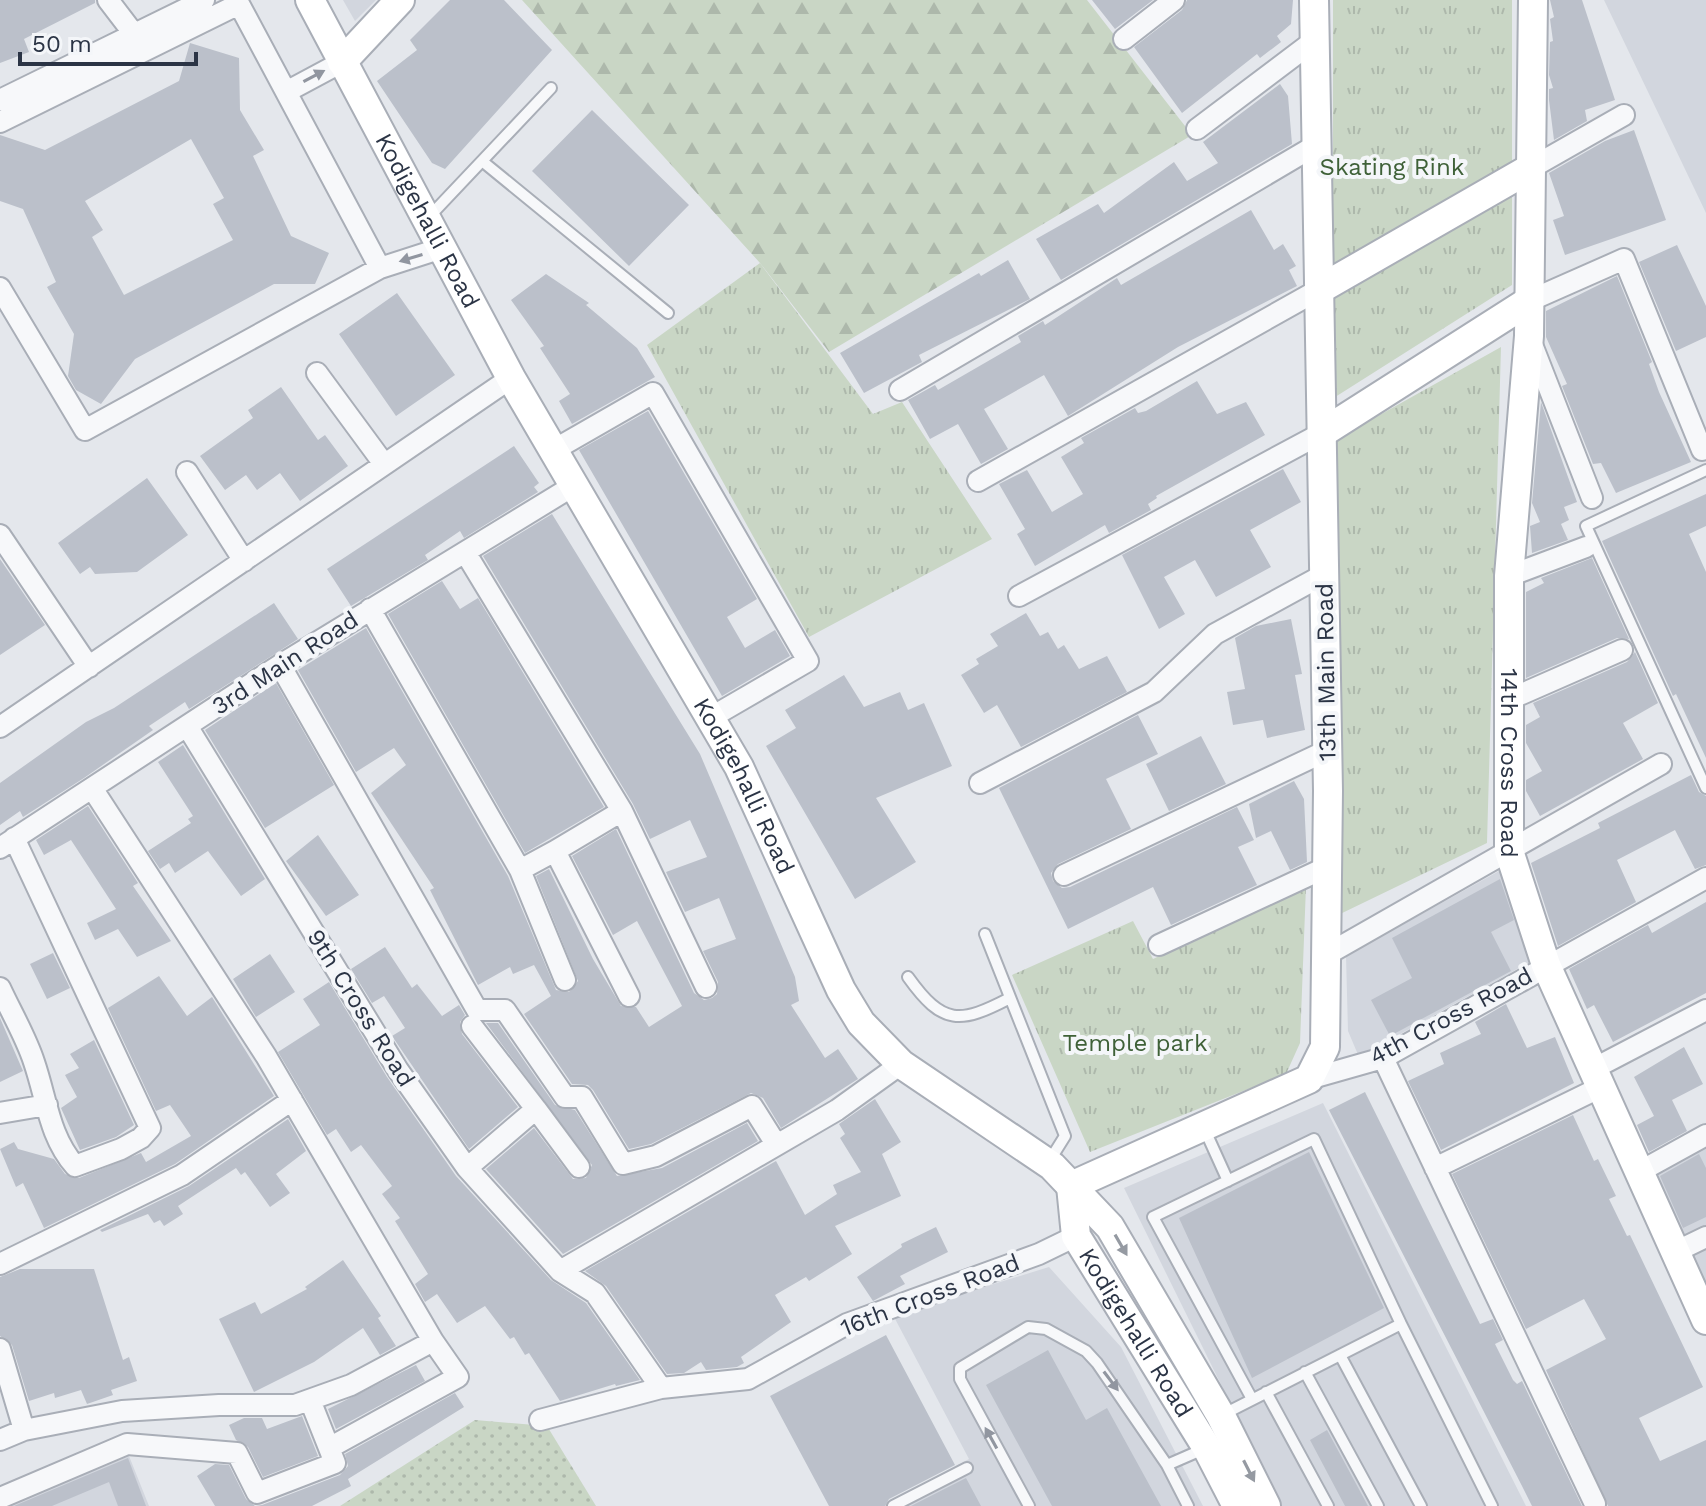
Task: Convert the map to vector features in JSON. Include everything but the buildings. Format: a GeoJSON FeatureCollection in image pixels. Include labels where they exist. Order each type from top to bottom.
{"type":"FeatureCollection","features":[{"type":"Feature","properties":{"kind":"street"},"geometry":{"type":"LineString","coordinates":[[108,0],[134,34]]}},
{"type":"Feature","properties":{"kind":"street"},"geometry":{"type":"LineString","coordinates":[[0,100],[204,0]]}},
{"type":"Feature","properties":{"kind":"street","name":"Kodigehalli Road"},"geometry":{"type":"LineString","coordinates":[[310,0],[511,378],[739,767],[841,990],[861,1023],[901,1064],[1048,1163],[1071,1186],[1076,1236],[1207,1448],[1237,1506]]}},
{"type":"Feature","properties":{"kind":"street"},"geometry":{"type":"LineString","coordinates":[[286,92],[342,62],[400,0]]}},
{"type":"Feature","properties":{"kind":"street"},"geometry":{"type":"LineString","coordinates":[[1124,39],[1174,0]]}},
{"type":"Feature","properties":{"kind":"street","name":"13th Main Road"},"geometry":{"type":"LineString","coordinates":[[1309,1079],[1325,1047],[1328,750],[1314,0]]}},
{"type":"Feature","properties":{"kind":"street","name":"14th Cross Road"},"geometry":{"type":"LineString","coordinates":[[1533,0],[1529,336],[1509,576],[1509,851],[1546,965],[1706,1320]]}},
{"type":"Feature","properties":{"kind":"street"},"geometry":{"type":"LineString","coordinates":[[0,122],[239,4],[380,268]]}},
{"type":"Feature","properties":{"kind":"street"},"geometry":{"type":"LineString","coordinates":[[1197,129],[1315,40]]}},
{"type":"Feature","properties":{"kind":"street"},"geometry":{"type":"LineString","coordinates":[[978,481],[1624,115]]}},
{"type":"Feature","properties":{"kind":"street"},"geometry":{"type":"LineString","coordinates":[[900,390],[1318,144]]}},
{"type":"Feature","properties":{"kind":"street"},"geometry":{"type":"LineString","coordinates":[[0,288],[85,430],[380,268],[442,248]]}},
{"type":"Feature","properties":{"kind":"street"},"geometry":{"type":"LineString","coordinates":[[1019,596],[1322,433],[1529,301],[1624,259],[1704,460]]}},
{"type":"Feature","properties":{"kind":"street"},"geometry":{"type":"LineString","coordinates":[[1529,336],[1592,498]]}},
{"type":"Feature","properties":{"kind":"street"},"geometry":{"type":"LineString","coordinates":[[317,373],[384,464]]}},
{"type":"Feature","properties":{"kind":"street"},"geometry":{"type":"LineString","coordinates":[[0,727],[511,378]]}},
{"type":"Feature","properties":{"kind":"street"},"geometry":{"type":"LineString","coordinates":[[552,451],[653,393],[808,661],[710,718]]}},
{"type":"Feature","properties":{"kind":"street"},"geometry":{"type":"LineString","coordinates":[[187,472],[244,561]]}},
{"type":"Feature","properties":{"kind":"street","name":"3rd Main Road"},"geometry":{"type":"LineString","coordinates":[[7,843],[280,665],[573,486]]}},
{"type":"Feature","properties":{"kind":"street"},"geometry":{"type":"LineString","coordinates":[[0,535],[89,667]]}},
{"type":"Feature","properties":{"kind":"street"},"geometry":{"type":"LineString","coordinates":[[1509,576],[1586,547]]}},
{"type":"Feature","properties":{"kind":"street"},"geometry":{"type":"LineString","coordinates":[[465,552],[622,811],[706,987]]}},
{"type":"Feature","properties":{"kind":"street"},"geometry":{"type":"LineString","coordinates":[[980,783],[1154,692],[1215,634],[1325,574]]}},
{"type":"Feature","properties":{"kind":"street"},"geometry":{"type":"LineString","coordinates":[[370,609],[520,870],[565,980]]}},
{"type":"Feature","properties":{"kind":"street"},"geometry":{"type":"LineString","coordinates":[[1508,700],[1622,650]]}},
{"type":"Feature","properties":{"kind":"street"},"geometry":{"type":"LineString","coordinates":[[280,665],[477,1010],[505,1010],[565,1097],[582,1097],[623,1164],[656,1156],[752,1106],[776,1144]]}},
{"type":"Feature","properties":{"kind":"street","name":"9th Cross Road"},"geometry":{"type":"LineString","coordinates":[[187,726],[398,1070],[467,1168],[560,1271]]}},
{"type":"Feature","properties":{"kind":"street"},"geometry":{"type":"LineString","coordinates":[[1064,875],[1328,750]]}},
{"type":"Feature","properties":{"kind":"street"},"geometry":{"type":"LineString","coordinates":[[1326,955],[1661,764]]}},
{"type":"Feature","properties":{"kind":"street"},"geometry":{"type":"LineString","coordinates":[[92,788],[292,1100],[433,1341],[458,1377],[329,1448]]}},
{"type":"Feature","properties":{"kind":"street"},"geometry":{"type":"LineString","coordinates":[[520,870],[622,811]]}},
{"type":"Feature","properties":{"kind":"street"},"geometry":{"type":"LineString","coordinates":[[0,988],[33,1059],[56,1138],[75,1166],[141,1138],[150,1128],[7,843]]}},
{"type":"Feature","properties":{"kind":"street"},"geometry":{"type":"LineString","coordinates":[[555,851],[629,996]]}},
{"type":"Feature","properties":{"kind":"street"},"geometry":{"type":"LineString","coordinates":[[1159,945],[1327,867]]}},
{"type":"Feature","properties":{"kind":"street","name":"4th Cross Road"},"geometry":{"type":"LineString","coordinates":[[1309,1079],[1383,1058],[1706,878]]}},
{"type":"Feature","properties":{"kind":"street"},"geometry":{"type":"LineString","coordinates":[[1435,1168],[1597,1078],[1706,1010]]}},
{"type":"Feature","properties":{"kind":"street"},"geometry":{"type":"LineString","coordinates":[[472,1026],[579,1167]]}},
{"type":"Feature","properties":{"kind":"street"},"geometry":{"type":"LineString","coordinates":[[1383,1058],[1595,1504]]}},
{"type":"Feature","properties":{"kind":"street"},"geometry":{"type":"LineString","coordinates":[[661,1388],[595,1293],[560,1271],[837,1110],[901,1064]]}},
{"type":"Feature","properties":{"kind":"street"},"geometry":{"type":"LineString","coordinates":[[1266,1506],[1221,1416],[1110,1227],[1071,1186],[1309,1079]]}},
{"type":"Feature","properties":{"kind":"street"},"geometry":{"type":"LineString","coordinates":[[0,1264],[182,1175],[292,1100]]}},
{"type":"Feature","properties":{"kind":"street"},"geometry":{"type":"LineString","coordinates":[[0,1113],[47,1105]]}},
{"type":"Feature","properties":{"kind":"street"},"geometry":{"type":"LineString","coordinates":[[467,1168],[536,1109]]}},
{"type":"Feature","properties":{"kind":"street"},"geometry":{"type":"LineString","coordinates":[[1639,1172],[1706,1135]]}},
{"type":"Feature","properties":{"kind":"street","name":"16th Cross Road"},"geometry":{"type":"LineString","coordinates":[[540,1420],[661,1388],[748,1379],[847,1324],[1039,1254],[1076,1236]]}},
{"type":"Feature","properties":{"kind":"street"},"geometry":{"type":"LineString","coordinates":[[1675,1252],[1706,1237]]}},
{"type":"Feature","properties":{"kind":"street"},"geometry":{"type":"LineString","coordinates":[[0,1440],[24,1430],[122,1411],[219,1405],[295,1405],[351,1385],[433,1341]]}},
{"type":"Feature","properties":{"kind":"street"},"geometry":{"type":"LineString","coordinates":[[0,1349],[24,1430]]}},
{"type":"Feature","properties":{"kind":"street"},"geometry":{"type":"LineString","coordinates":[[0,1498],[127,1444],[237,1453],[257,1493],[335,1463],[310,1400]]}},
{"type":"Feature","properties":{"kind":"lane"},"geometry":{"type":"LineString","coordinates":[[427,220],[551,88]]}},
{"type":"Feature","properties":{"kind":"lane"},"geometry":{"type":"LineString","coordinates":[[482,161],[668,313]]}},
{"type":"Feature","properties":{"kind":"lane"},"geometry":{"type":"LineString","coordinates":[[1704,460],[1586,526],[1706,788]]}},
{"type":"Feature","properties":{"kind":"lane"},"geometry":{"type":"LineString","coordinates":[[985,934],[1065,1136],[1048,1163]]}},
{"type":"Feature","properties":{"kind":"lane"},"geometry":{"type":"LineString","coordinates":[[908,977],[935,1009],[952,1015],[973,1017],[1010,998]]}},
{"type":"Feature","properties":{"kind":"lane"},"geometry":{"type":"LineString","coordinates":[[1203,1127],[1228,1181]]}},
{"type":"Feature","properties":{"kind":"lane"},"geometry":{"type":"LineString","coordinates":[[1252,1399],[1153,1217],[1314,1139],[1401,1324],[1492,1506]]}},
{"type":"Feature","properties":{"kind":"lane"},"geometry":{"type":"LineString","coordinates":[[1221,1416],[1401,1324]]}},
{"type":"Feature","properties":{"kind":"lane"},"geometry":{"type":"LineString","coordinates":[[1029,1506],[960,1379],[960,1368],[973,1357],[1028,1327],[1046,1329],[1086,1351],[1110,1378],[1167,1465],[1188,1506]]}},
{"type":"Feature","properties":{"kind":"lane"},"geometry":{"type":"LineString","coordinates":[[1340,1355],[1421,1506]]}},
{"type":"Feature","properties":{"kind":"lane"},"geometry":{"type":"LineString","coordinates":[[1305,1372],[1378,1506]]}},
{"type":"Feature","properties":{"kind":"lane"},"geometry":{"type":"LineString","coordinates":[[1266,1392],[1328,1506]]}},
{"type":"Feature","properties":{"kind":"lane"},"geometry":{"type":"LineString","coordinates":[[1167,1465],[1207,1448]]}},
{"type":"Feature","properties":{"kind":"lane"},"geometry":{"type":"LineString","coordinates":[[893,1506],[967,1468]]}},
{"type":"Feature","properties":{"kind":"shaded area"},"geometry":{"type":"Polygon","coordinates":[[[343,0],[376,0],[355,21],[343,0]]]}},
{"type":"Feature","properties":{"kind":"shaded area"},"geometry":{"type":"Polygon","coordinates":[[[1604,0],[1706,0],[1706,213],[1604,0]]]}},
{"type":"Feature","properties":{"kind":"shaded area"},"geometry":{"type":"Polygon","coordinates":[[[1501,870],[1535,959],[1359,1057],[1348,1031],[1346,956],[1501,870]]]}},
{"type":"Feature","properties":{"kind":"shaded area"},"geometry":{"type":"Polygon","coordinates":[[[1323,1103],[1526,1506],[1281,1506],[1124,1188],[1323,1103]]]}},
{"type":"Feature","properties":{"kind":"shaded area"},"geometry":{"type":"Polygon","coordinates":[[[1706,1146],[1706,1290],[1653,1175],[1706,1146]]]}},
{"type":"Feature","properties":{"kind":"shaded area"},"geometry":{"type":"Polygon","coordinates":[[[1049,1267],[1121,1347],[1203,1506],[881,1506],[969,1459],[893,1315],[1049,1267]]]}},
{"type":"Feature","properties":{"kind":"shaded area"},"geometry":{"type":"Polygon","coordinates":[[[125,1446],[149,1506],[0,1506],[125,1446]]]}},
{"type":"Feature","properties":{"kind":"green space"},"geometry":{"type":"Polygon","coordinates":[[[522,0],[1087,0],[1192,135],[829,352],[760,263],[522,0]]]}},
{"type":"Feature","properties":{"kind":"green space","name":"Skating Rink"},"geometry":{"type":"Polygon","coordinates":[[[1333,0],[1512,0],[1512,165],[1333,265],[1333,0]]]}},
{"type":"Feature","properties":{"kind":"green space"},"geometry":{"type":"Polygon","coordinates":[[[1512,190],[1512,285],[1332,399],[1330,295],[1512,190]]]}},
{"type":"Feature","properties":{"kind":"green space"},"geometry":{"type":"Polygon","coordinates":[[[760,263],[873,414],[902,402],[992,539],[809,637],[647,345],[760,263]]]}},
{"type":"Feature","properties":{"kind":"green space"},"geometry":{"type":"Polygon","coordinates":[[[1501,347],[1487,843],[1336,916],[1335,440],[1501,347]]]}},
{"type":"Feature","properties":{"kind":"green space","name":"Temple park"},"geometry":{"type":"Polygon","coordinates":[[[1306,886],[1300,1043],[1286,1074],[1090,1152],[1012,975],[1133,921],[1153,959],[1306,886]]]}},
{"type":"Feature","properties":{"kind":"green space"},"geometry":{"type":"Polygon","coordinates":[[[475,1420],[547,1426],[596,1506],[340,1506],[475,1420]]]}}]}
